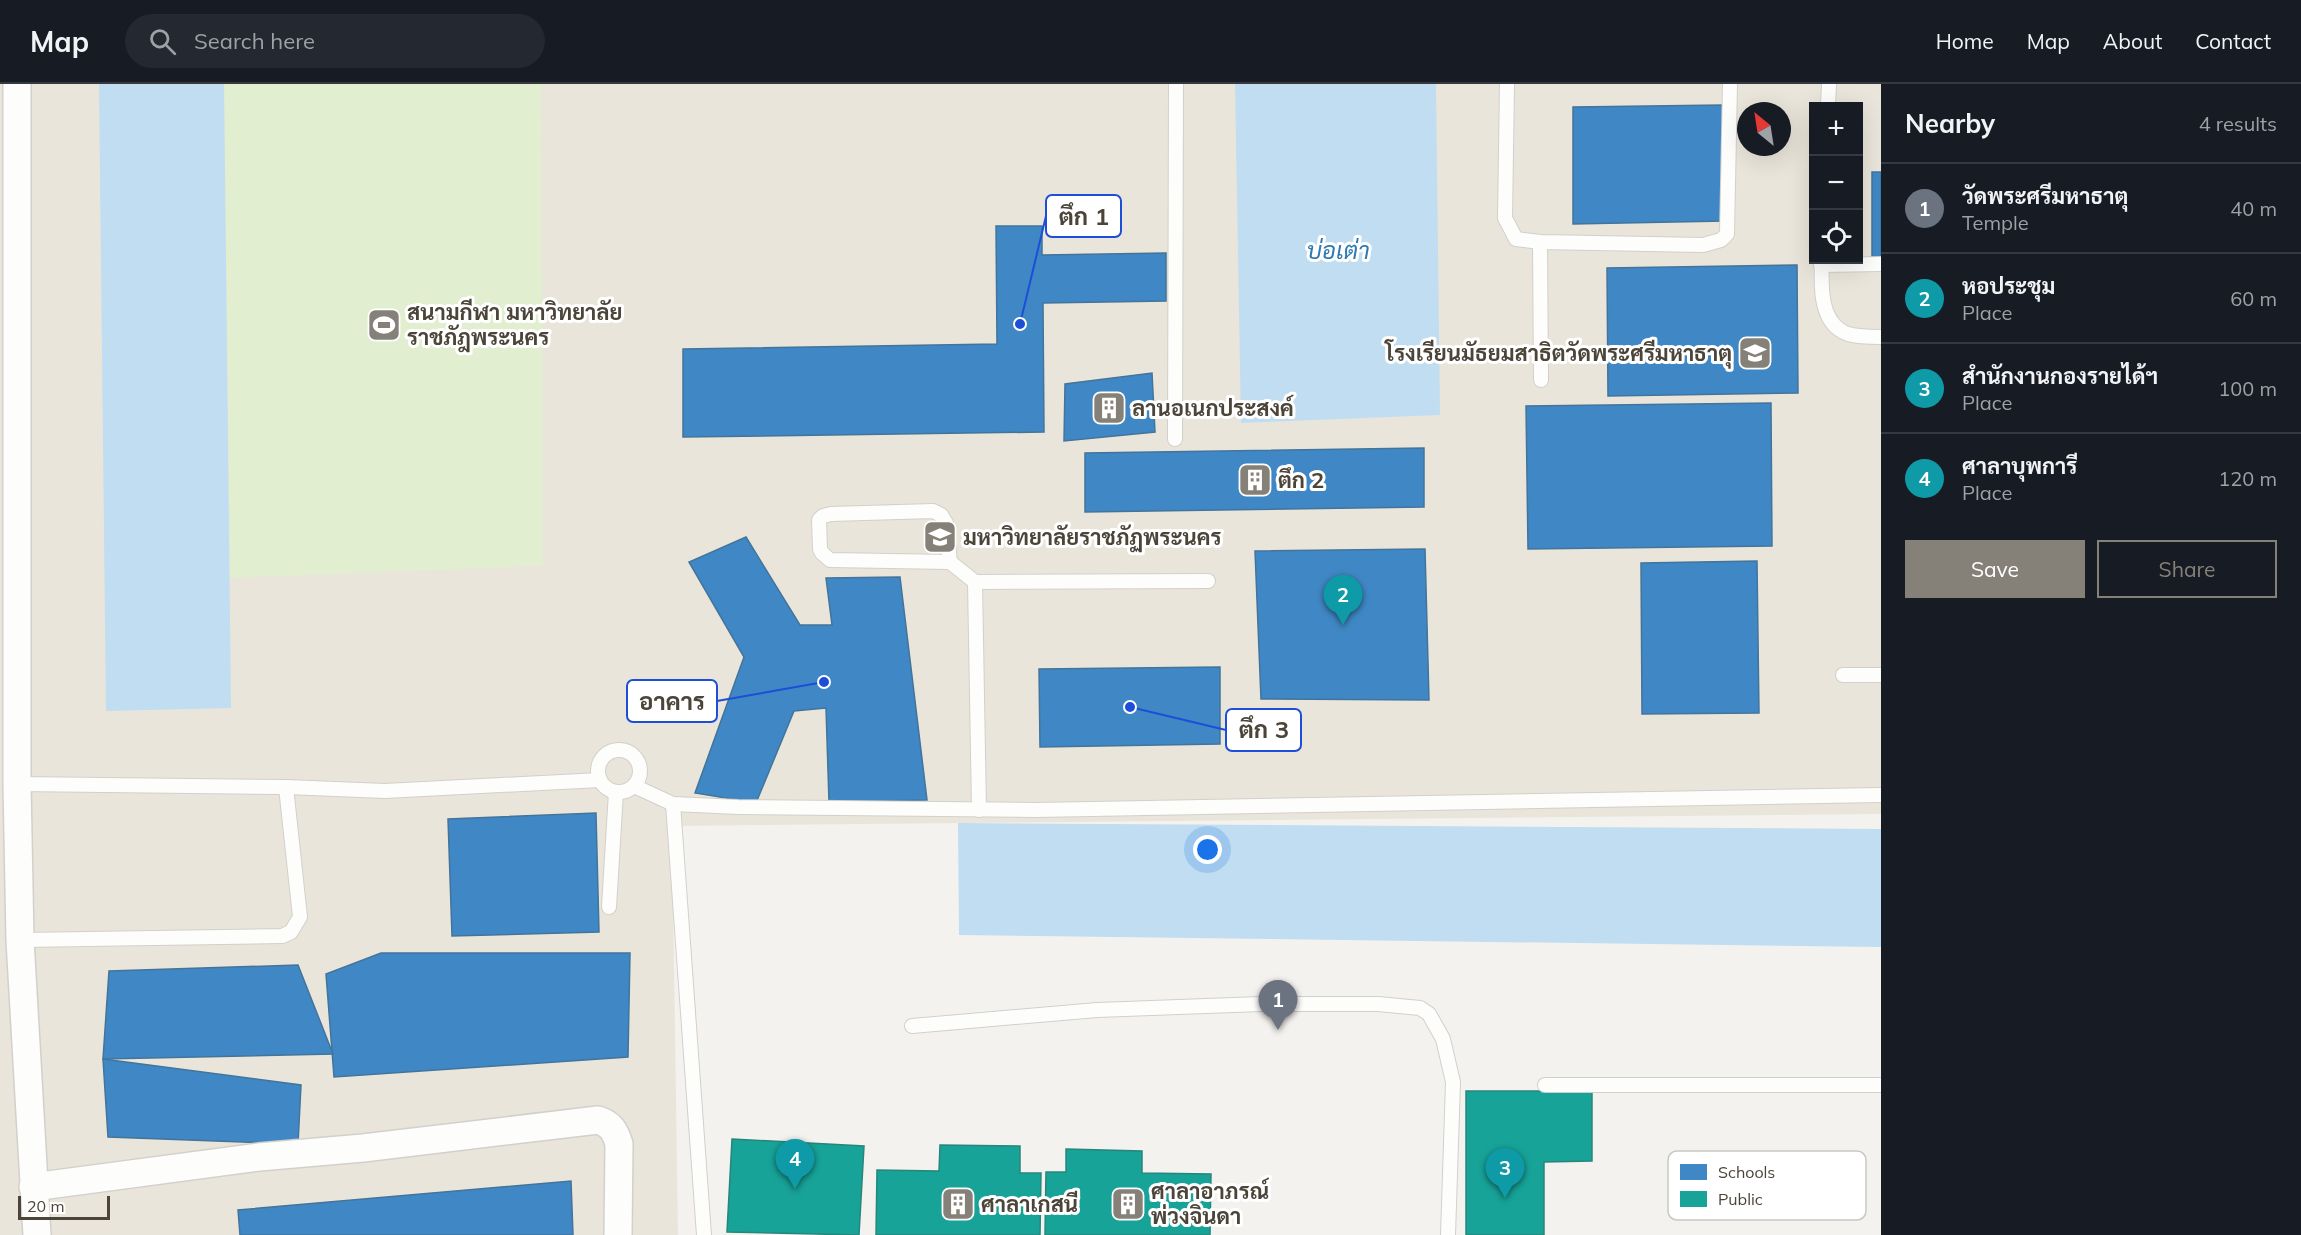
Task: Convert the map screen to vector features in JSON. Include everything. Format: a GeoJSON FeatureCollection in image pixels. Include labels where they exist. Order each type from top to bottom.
{"type":"FeatureCollection","features":[{"type":"Feature","properties":{"kind":"street"},"geometry":{"type":"LineString","coordinates":[[17,84],[8,288],[17,784],[9,841],[20,940],[37,1235]]}},
{"type":"Feature","properties":{"kind":"street"},"geometry":{"type":"LineString","coordinates":[[33,1187],[259,1157],[363,1148],[598,1120],[607,1123],[615,1131],[619,1144],[618,1235]]}},
{"type":"Feature","properties":{"kind":"lane"},"geometry":{"type":"LineString","coordinates":[[1175,439],[1176,84]]}},
{"type":"Feature","properties":{"kind":"lane"},"geometry":{"type":"LineString","coordinates":[[1507,84],[1505,218],[1516,239],[1540,242],[1703,245],[1720,240],[1727,234],[1729,224],[1730,84]]}},
{"type":"Feature","properties":{"kind":"lane"},"geometry":{"type":"LineString","coordinates":[[1828,102],[1829,84]]}},
{"type":"Feature","properties":{"kind":"lane"},"geometry":{"type":"LineString","coordinates":[[1540,242],[1541,380]]}},
{"type":"Feature","properties":{"kind":"lane"},"geometry":{"type":"LineString","coordinates":[[1863,263],[1881,264]]}},
{"type":"Feature","properties":{"kind":"lane"},"geometry":{"type":"LineString","coordinates":[[1822,264],[1824,308],[1828,318],[1845,333],[1881,337]]}},
{"type":"Feature","properties":{"kind":"lane"},"geometry":{"type":"LineString","coordinates":[[950,562],[946,523],[942,515],[933,511],[831,514],[819,520],[820,549],[830,560],[950,562],[975,582],[1208,581]]}},
{"type":"Feature","properties":{"kind":"lane"},"geometry":{"type":"LineString","coordinates":[[975,582],[979,810]]}},
{"type":"Feature","properties":{"kind":"lane"},"geometry":{"type":"LineString","coordinates":[[1843,675],[1881,675]]}},
{"type":"Feature","properties":{"kind":"lane"},"geometry":{"type":"LineString","coordinates":[[620,751],[627,752],[637,761],[639,773],[634,786],[623,792],[609,790],[600,780],[598,773],[602,759],[607,755],[620,751]]}},
{"type":"Feature","properties":{"kind":"lane"},"geometry":{"type":"LineString","coordinates":[[17,784],[286,787],[385,791],[600,780]]}},
{"type":"Feature","properties":{"kind":"lane"},"geometry":{"type":"LineString","coordinates":[[634,786],[673,804],[979,810],[1881,795]]}},
{"type":"Feature","properties":{"kind":"lane"},"geometry":{"type":"LineString","coordinates":[[20,940],[274,938],[291,932],[300,917],[286,787]]}},
{"type":"Feature","properties":{"kind":"lane"},"geometry":{"type":"LineString","coordinates":[[609,907],[616,792]]}},
{"type":"Feature","properties":{"kind":"lane"},"geometry":{"type":"LineString","coordinates":[[673,804],[704,1235]]}},
{"type":"Feature","properties":{"kind":"lane"},"geometry":{"type":"LineString","coordinates":[[912,1026],[1097,1010],[1261,1004],[1378,1004],[1420,1008],[1429,1014],[1443,1039],[1454,1082],[1448,1235]]}},
{"type":"Feature","properties":{"kind":"lane"},"geometry":{"type":"LineString","coordinates":[[1545,1085],[1881,1084]]}},
{"type":"Feature","properties":{"kind":"shaded area","name":"มหาวิทยาลัยราชภัฏพระนคร"},"geometry":{"type":"Polygon","coordinates":[[[0,84],[1881,84],[1881,814],[672,826],[678,1235],[0,1235],[0,84]]]}},
{"type":"Feature","properties":{"kind":"green space","name":"สนามกีฬา มหาวิทยาลัย ราชภัฎพระนคร"},"geometry":{"type":"Polygon","coordinates":[[[224,84],[541,84],[543,566],[230,578],[224,84]]]}},
{"type":"Feature","properties":{"kind":"water"},"geometry":{"type":"Polygon","coordinates":[[[99,84],[224,84],[231,708],[106,711],[99,84]]]}},
{"type":"Feature","properties":{"kind":"water","name":"บ่อเต่า"},"geometry":{"type":"Polygon","coordinates":[[[1235,84],[1436,84],[1440,415],[1241,423],[1235,84]]]}},
{"type":"Feature","properties":{"kind":"water"},"geometry":{"type":"Polygon","coordinates":[[[958,823],[1881,829],[1881,947],[959,935],[958,823]]]}},
{"type":"Feature","properties":{"kind":"building: Schools"},"geometry":{"type":"Polygon","coordinates":[[[1723,105],[1724,221],[1573,224],[1573,107],[1723,105]]]}},
{"type":"Feature","properties":{"kind":"building: Schools"},"geometry":{"type":"Polygon","coordinates":[[[1872,172],[1881,172],[1881,257],[1872,257],[1872,172]]]}},
{"type":"Feature","properties":{"kind":"building: Schools"},"geometry":{"type":"Polygon","coordinates":[[[996,226],[1042,226],[1042,255],[1166,253],[1166,301],[1043,303],[1044,432],[683,437],[683,349],[997,344],[996,226]]]}},
{"type":"Feature","properties":{"kind":"building: Schools"},"geometry":{"type":"Polygon","coordinates":[[[1797,265],[1798,393],[1608,396],[1607,268],[1797,265]]]}},
{"type":"Feature","properties":{"kind":"building: Schools","name":"ลานอเนกประสงค์"},"geometry":{"type":"Polygon","coordinates":[[[1152,373],[1155,432],[1064,441],[1065,384],[1152,373]]]}},
{"type":"Feature","properties":{"kind":"building: Schools"},"geometry":{"type":"Polygon","coordinates":[[[1771,403],[1772,546],[1528,549],[1526,406],[1771,403]]]}},
{"type":"Feature","properties":{"kind":"building: Schools","name":"ตึก 2"},"geometry":{"type":"Polygon","coordinates":[[[1424,448],[1424,507],[1085,512],[1085,453],[1424,448]]]}},
{"type":"Feature","properties":{"kind":"building: Schools"},"geometry":{"type":"Polygon","coordinates":[[[746,537],[800,625],[832,625],[826,578],[900,577],[927,800],[829,802],[826,708],[794,711],[756,803],[695,793],[744,657],[689,562],[746,537]]]}},
{"type":"Feature","properties":{"kind":"building: Schools"},"geometry":{"type":"Polygon","coordinates":[[[1425,549],[1429,700],[1261,699],[1255,551],[1425,549]]]}},
{"type":"Feature","properties":{"kind":"building: Schools"},"geometry":{"type":"Polygon","coordinates":[[[1757,561],[1759,713],[1642,714],[1641,563],[1757,561]]]}},
{"type":"Feature","properties":{"kind":"building: Schools"},"geometry":{"type":"Polygon","coordinates":[[[1220,667],[1220,744],[1040,747],[1039,669],[1220,667]]]}},
{"type":"Feature","properties":{"kind":"building: Schools"},"geometry":{"type":"Polygon","coordinates":[[[596,813],[599,932],[452,936],[448,819],[596,813]]]}},
{"type":"Feature","properties":{"kind":"building: Schools"},"geometry":{"type":"Polygon","coordinates":[[[381,953],[630,953],[628,1057],[334,1077],[326,974],[381,953]]]}},
{"type":"Feature","properties":{"kind":"building: Schools"},"geometry":{"type":"Polygon","coordinates":[[[298,965],[333,1054],[103,1059],[109,971],[298,965]]]}},
{"type":"Feature","properties":{"kind":"building: Schools"},"geometry":{"type":"Polygon","coordinates":[[[103,1059],[301,1085],[298,1144],[108,1137],[103,1059]]]}},
{"type":"Feature","properties":{"kind":"building: Schools"},"geometry":{"type":"Polygon","coordinates":[[[571,1181],[573,1235],[240,1235],[238,1210],[571,1181]]]}},
{"type":"Feature","properties":{"kind":"building: Public"},"geometry":{"type":"Polygon","coordinates":[[[1466,1091],[1592,1091],[1592,1161],[1544,1162],[1544,1235],[1466,1235],[1466,1091]]]}},
{"type":"Feature","properties":{"kind":"building: Public"},"geometry":{"type":"Polygon","coordinates":[[[732,1139],[864,1146],[859,1235],[727,1232],[732,1139]]]}},
{"type":"Feature","properties":{"kind":"building: Public","name":"ศาลาเกสนี"},"geometry":{"type":"Polygon","coordinates":[[[940,1145],[1020,1146],[1020,1173],[1041,1173],[1040,1235],[876,1235],[877,1170],[939,1171],[940,1145]]]}},
{"type":"Feature","properties":{"kind":"building: Public","name":"ศาลาอาภรณ์ พ่วงจินดา"},"geometry":{"type":"Polygon","coordinates":[[[1066,1149],[1142,1151],[1142,1173],[1211,1174],[1210,1235],[1045,1235],[1046,1172],[1066,1172],[1066,1149]]]}},
{"type":"Feature","properties":{"kind":"place","name":"ตึก 1"},"geometry":{"type":"Point","coordinates":[1020,324]}},
{"type":"Feature","properties":{"kind":"place","name":"สนามกีฬา มหาวิทยาลัย ราชภัฎพระนคร"},"geometry":{"type":"Point","coordinates":[384,325]}},
{"type":"Feature","properties":{"kind":"place","name":"โรงเรียนมัธยมสาธิตวัดพระศรีมหาธาตุ"},"geometry":{"type":"Point","coordinates":[1755,353]}},
{"type":"Feature","properties":{"kind":"place","name":"ลานอเนกประสงค์"},"geometry":{"type":"Point","coordinates":[1109,408]}},
{"type":"Feature","properties":{"kind":"place","name":"ตึก 2"},"geometry":{"type":"Point","coordinates":[1255,480]}},
{"type":"Feature","properties":{"kind":"place","name":"มหาวิทยาลัยราชภัฏพระนคร"},"geometry":{"type":"Point","coordinates":[940,537]}},
{"type":"Feature","properties":{"kind":"place","name":"หอประชุม"},"geometry":{"type":"Point","coordinates":[1343,625]}},
{"type":"Feature","properties":{"kind":"place","name":"อาคาร"},"geometry":{"type":"Point","coordinates":[824,682]}},
{"type":"Feature","properties":{"kind":"place","name":"ตึก 3"},"geometry":{"type":"Point","coordinates":[1130,707]}},
{"type":"Feature","properties":{"kind":"place","name":"วัดพระศรีมหาธาตุ"},"geometry":{"type":"Point","coordinates":[1278,1030]}},
{"type":"Feature","properties":{"kind":"place","name":"ศาลาบุพการี"},"geometry":{"type":"Point","coordinates":[795,1189]}},
{"type":"Feature","properties":{"kind":"place","name":"สำนักงานกองรายได้ฯ"},"geometry":{"type":"Point","coordinates":[1505,1198]}},
{"type":"Feature","properties":{"kind":"place","name":"ศาลาเกสนี"},"geometry":{"type":"Point","coordinates":[958,1204]}},
{"type":"Feature","properties":{"kind":"place","name":"ศาลาอาภรณ์ พ่วงจินดา"},"geometry":{"type":"Point","coordinates":[1128,1204]}}]}
